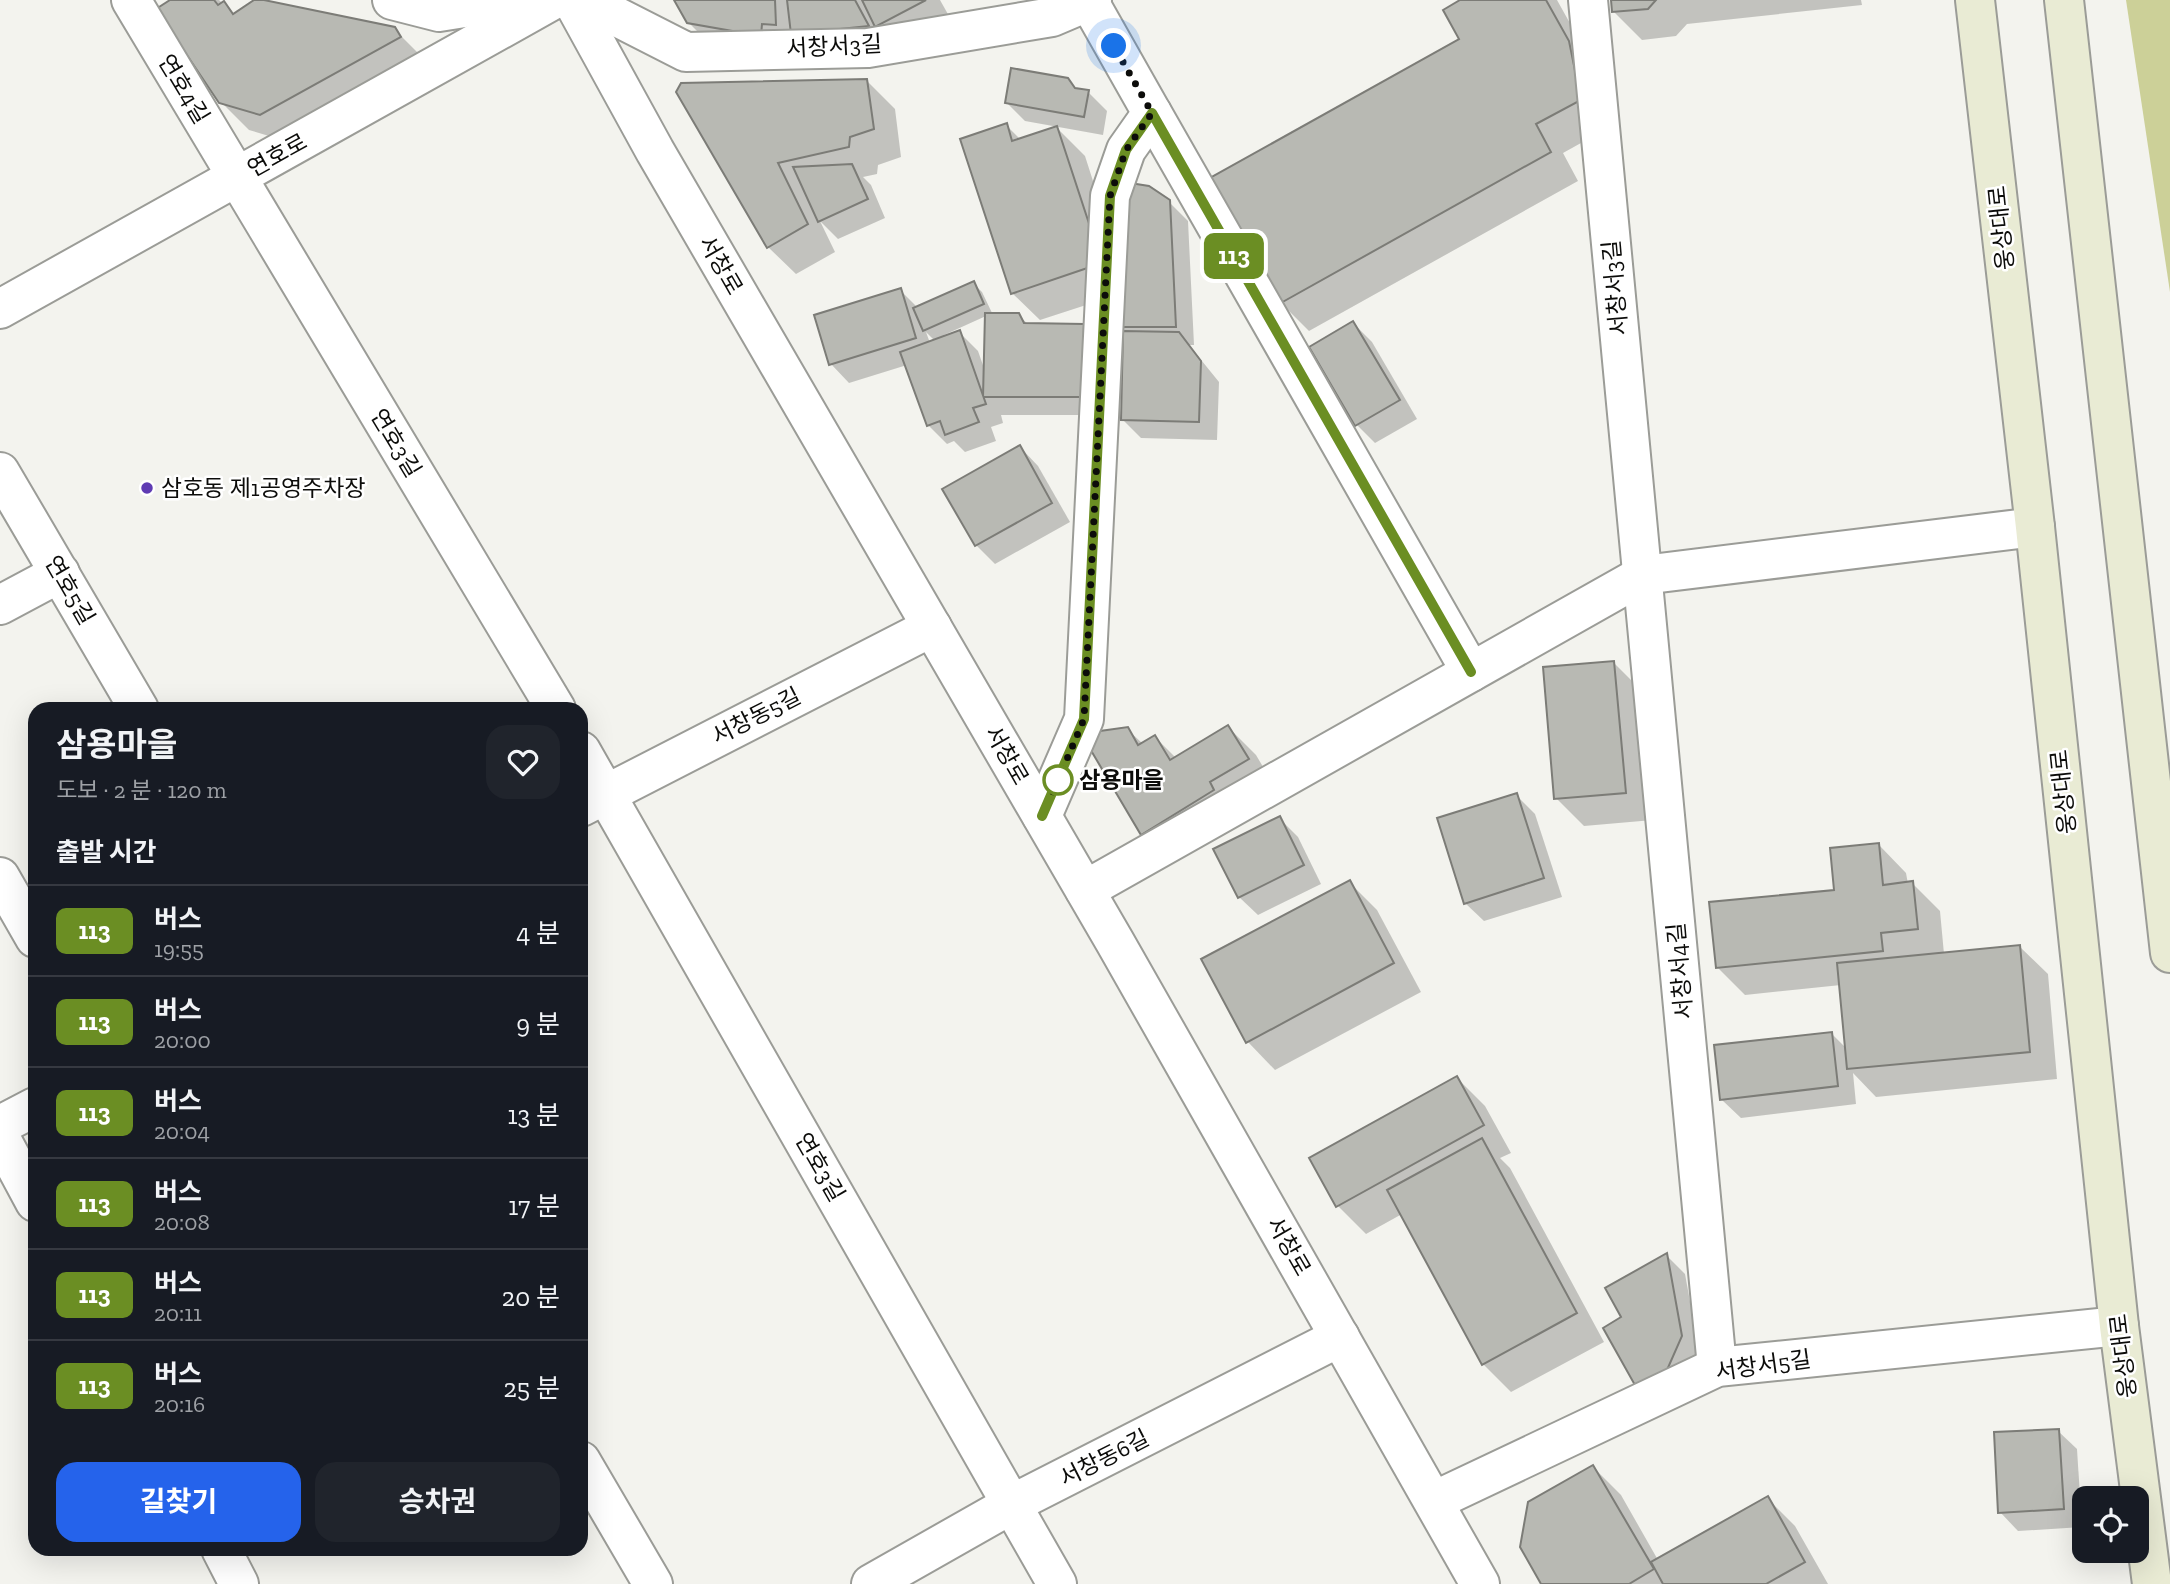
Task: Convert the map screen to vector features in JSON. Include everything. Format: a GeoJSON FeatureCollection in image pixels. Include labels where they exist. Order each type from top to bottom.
{"type":"FeatureCollection","features":[{"type":"Feature","properties":{"kind":"main road","name":"웅상대로"},"geometry":{"type":"LineString","coordinates":[[1975,0],[2035,527],[2119,1326],[2152,1584]]}},
{"type":"Feature","properties":{"kind":"main road"},"geometry":{"type":"LineString","coordinates":[[2064,0],[2170,953]]}},
{"type":"Feature","properties":{"kind":"street","name":"연호4길"},"geometry":{"type":"LineString","coordinates":[[131,0],[237,177]]}},
{"type":"Feature","properties":{"kind":"street"},"geometry":{"type":"LineString","coordinates":[[392,0],[439,12],[515,0]]}},
{"type":"Feature","properties":{"kind":"street","name":"연호로"},"geometry":{"type":"LineString","coordinates":[[0,309],[553,0]]}},
{"type":"Feature","properties":{"kind":"street","name":"서창로"},"geometry":{"type":"LineString","coordinates":[[572,0],[655,151],[1085,890],[1480,1584]]}},
{"type":"Feature","properties":{"kind":"street","name":"서창서3길"},"geometry":{"type":"LineString","coordinates":[[584,0],[686,52],[868,48],[1052,17],[1090,0]]}},
{"type":"Feature","properties":{"kind":"street"},"geometry":{"type":"LineString","coordinates":[[1090,0],[1471,672]]}},
{"type":"Feature","properties":{"kind":"street","name":"서창서3길"},"geometry":{"type":"LineString","coordinates":[[1588,0],[1643,575]]}},
{"type":"Feature","properties":{"kind":"street"},"geometry":{"type":"LineString","coordinates":[[1042,816],[1084,719],[1110,196],[1126,150],[1152,113]]}},
{"type":"Feature","properties":{"kind":"street","name":"연호3길"},"geometry":{"type":"LineString","coordinates":[[237,177],[552,702]]}},
{"type":"Feature","properties":{"kind":"street","name":"연호5길"},"geometry":{"type":"LineString","coordinates":[[0,472],[135,702]]}},
{"type":"Feature","properties":{"kind":"street"},"geometry":{"type":"LineString","coordinates":[[1085,890],[1643,575],[2035,527]]}},
{"type":"Feature","properties":{"kind":"street"},"geometry":{"type":"LineString","coordinates":[[0,605],[60,573]]}},
{"type":"Feature","properties":{"kind":"street","name":"서창서4길"},"geometry":{"type":"LineString","coordinates":[[1643,575],[1717,1367]]}},
{"type":"Feature","properties":{"kind":"street","name":"서창동5길"},"geometry":{"type":"LineString","coordinates":[[593,800],[932,626]]}},
{"type":"Feature","properties":{"kind":"street","name":"연호3길"},"geometry":{"type":"LineString","coordinates":[[588,780],[593,800],[1057,1584]]}},
{"type":"Feature","properties":{"kind":"street"},"geometry":{"type":"LineString","coordinates":[[0,877],[28,926]]}},
{"type":"Feature","properties":{"kind":"street"},"geometry":{"type":"LineString","coordinates":[[0,1125],[28,1111]]}},
{"type":"Feature","properties":{"kind":"street"},"geometry":{"type":"LineString","coordinates":[[0,1137],[28,1189]]}},
{"type":"Feature","properties":{"kind":"street","name":"서창서5길"},"geometry":{"type":"LineString","coordinates":[[1434,1501],[1717,1367],[2119,1326]]}},
{"type":"Feature","properties":{"kind":"street","name":"서창동6길"},"geometry":{"type":"LineString","coordinates":[[871,1584],[1012,1504],[1340,1337]]}},
{"type":"Feature","properties":{"kind":"street"},"geometry":{"type":"LineString","coordinates":[[588,1473],[653,1584]]}},
{"type":"Feature","properties":{"kind":"street"},"geometry":{"type":"LineString","coordinates":[[224,1556],[239,1584]]}},
{"type":"Feature","properties":{"kind":"green space"},"geometry":{"type":"Polygon","coordinates":[[[2126,0],[2170,0],[2170,292],[2126,0]]]}},
{"type":"Feature","properties":{"kind":"building"},"geometry":{"type":"Polygon","coordinates":[[[170,0],[214,0],[218,5],[224,1],[233,14],[254,0],[264,0],[395,27],[401,37],[260,115],[219,103],[156,9],[170,0]]]}},
{"type":"Feature","properties":{"kind":"building"},"geometry":{"type":"Polygon","coordinates":[[[674,0],[775,0],[776,25],[762,24],[761,36],[687,23],[674,0]]]}},
{"type":"Feature","properties":{"kind":"building"},"geometry":{"type":"Polygon","coordinates":[[[787,0],[855,0],[869,26],[791,34],[787,0]]]}},
{"type":"Feature","properties":{"kind":"building"},"geometry":{"type":"Polygon","coordinates":[[[862,0],[926,0],[875,27],[862,0]]]}},
{"type":"Feature","properties":{"kind":"building"},"geometry":{"type":"Polygon","coordinates":[[[1460,0],[1546,0],[1569,41],[1581,100],[1536,124],[1551,152],[1279,304],[1210,178],[1459,39],[1443,10],[1460,0]]]}},
{"type":"Feature","properties":{"kind":"building"},"geometry":{"type":"Polygon","coordinates":[[[1611,0],[1656,0],[1648,9],[1612,12],[1611,0]]]}},
{"type":"Feature","properties":{"kind":"building"},"geometry":{"type":"Polygon","coordinates":[[[1011,68],[1068,78],[1075,88],[1089,90],[1084,117],[1005,103],[1011,68]]]}},
{"type":"Feature","properties":{"kind":"building"},"geometry":{"type":"Polygon","coordinates":[[[867,79],[874,129],[850,137],[849,147],[778,163],[808,224],[767,248],[676,92],[681,83],[867,79]]]}},
{"type":"Feature","properties":{"kind":"building"},"geometry":{"type":"Polygon","coordinates":[[[1007,123],[1012,141],[1057,126],[1102,263],[1011,294],[960,139],[1007,123]]]}},
{"type":"Feature","properties":{"kind":"building"},"geometry":{"type":"Polygon","coordinates":[[[852,164],[868,199],[818,222],[793,167],[852,164]]]}},
{"type":"Feature","properties":{"kind":"building"},"geometry":{"type":"Polygon","coordinates":[[[1130,183],[1149,186],[1170,200],[1176,327],[1119,327],[1130,183]]]}},
{"type":"Feature","properties":{"kind":"building"},"geometry":{"type":"Polygon","coordinates":[[[974,281],[984,304],[923,331],[913,308],[974,281]]]}},
{"type":"Feature","properties":{"kind":"building"},"geometry":{"type":"Polygon","coordinates":[[[901,288],[916,338],[829,365],[814,315],[901,288]]]}},
{"type":"Feature","properties":{"kind":"building"},"geometry":{"type":"Polygon","coordinates":[[[985,313],[1019,313],[1024,323],[1084,324],[1083,397],[983,397],[985,313]]]}},
{"type":"Feature","properties":{"kind":"building"},"geometry":{"type":"Polygon","coordinates":[[[1353,321],[1400,400],[1355,426],[1309,347],[1353,321]]]}},
{"type":"Feature","properties":{"kind":"building"},"geometry":{"type":"Polygon","coordinates":[[[960,330],[986,404],[973,408],[979,422],[945,435],[940,421],[927,426],[900,352],[960,330]]]}},
{"type":"Feature","properties":{"kind":"building"},"geometry":{"type":"Polygon","coordinates":[[[1123,331],[1179,332],[1201,361],[1199,422],[1121,420],[1123,331]]]}},
{"type":"Feature","properties":{"kind":"building"},"geometry":{"type":"Polygon","coordinates":[[[1020,445],[1052,503],[975,546],[942,489],[1020,445]]]}},
{"type":"Feature","properties":{"kind":"building"},"geometry":{"type":"Polygon","coordinates":[[[1614,661],[1626,793],[1554,799],[1543,667],[1614,661]]]}},
{"type":"Feature","properties":{"kind":"building"},"geometry":{"type":"Polygon","coordinates":[[[1228,725],[1249,759],[1210,782],[1214,790],[1141,835],[1086,742],[1093,732],[1128,727],[1138,745],[1155,735],[1170,760],[1228,725]]]}},
{"type":"Feature","properties":{"kind":"building"},"geometry":{"type":"Polygon","coordinates":[[[1517,793],[1544,878],[1464,904],[1437,818],[1517,793]]]}},
{"type":"Feature","properties":{"kind":"building"},"geometry":{"type":"Polygon","coordinates":[[[1280,816],[1304,865],[1238,898],[1213,849],[1280,816]]]}},
{"type":"Feature","properties":{"kind":"building"},"geometry":{"type":"Polygon","coordinates":[[[1879,843],[1883,885],[1913,881],[1918,929],[1881,933],[1883,951],[1716,968],[1709,902],[1834,890],[1830,848],[1879,843]]]}},
{"type":"Feature","properties":{"kind":"building"},"geometry":{"type":"Polygon","coordinates":[[[1350,880],[1394,963],[1246,1043],[1201,959],[1350,880]]]}},
{"type":"Feature","properties":{"kind":"building"},"geometry":{"type":"Polygon","coordinates":[[[2020,945],[2030,1052],[1847,1069],[1837,963],[2020,945]]]}},
{"type":"Feature","properties":{"kind":"building"},"geometry":{"type":"Polygon","coordinates":[[[1832,1032],[1838,1086],[1720,1100],[1714,1045],[1832,1032]]]}},
{"type":"Feature","properties":{"kind":"building"},"geometry":{"type":"Polygon","coordinates":[[[1457,1076],[1484,1125],[1336,1207],[1309,1158],[1457,1076]]]}},
{"type":"Feature","properties":{"kind":"building"},"geometry":{"type":"Polygon","coordinates":[[[1482,1138],[1577,1313],[1482,1365],[1387,1190],[1482,1138]]]}},
{"type":"Feature","properties":{"kind":"building"},"geometry":{"type":"Polygon","coordinates":[[[1667,1253],[1682,1336],[1667,1370],[1636,1387],[1603,1328],[1621,1317],[1605,1288],[1667,1253]]]}},
{"type":"Feature","properties":{"kind":"building"},"geometry":{"type":"Polygon","coordinates":[[[2059,1429],[2064,1509],[1998,1513],[1994,1432],[2059,1429]]]}},
{"type":"Feature","properties":{"kind":"building"},"geometry":{"type":"Polygon","coordinates":[[[1593,1465],[1654,1569],[1629,1584],[1541,1584],[1520,1547],[1528,1502],[1593,1465]]]}},
{"type":"Feature","properties":{"kind":"building"},"geometry":{"type":"Polygon","coordinates":[[[1768,1496],[1805,1562],[1766,1584],[1663,1584],[1651,1562],[1768,1496]]]}},
{"type":"Feature","properties":{"kind":"bus line","name":"113"},"geometry":{"type":"LineString","coordinates":[[1042,816],[1084,719],[1110,196],[1126,150],[1152,113],[1471,672]]}},
{"type":"Feature","properties":{"kind":"place","name":"삼호동 제1공영주차장"},"geometry":{"type":"Point","coordinates":[147,488]}},
{"type":"Feature","properties":{"kind":"place","name":"삼용마을"},"geometry":{"type":"Point","coordinates":[1058,780]}},
{"type":"Feature","properties":{"kind":"route"},"geometry":{"type":"LineString","coordinates":[[1058,780],[1053,792],[1084,719],[1110,196],[1126,150],[1152,113],[1114,46]]}}]}
